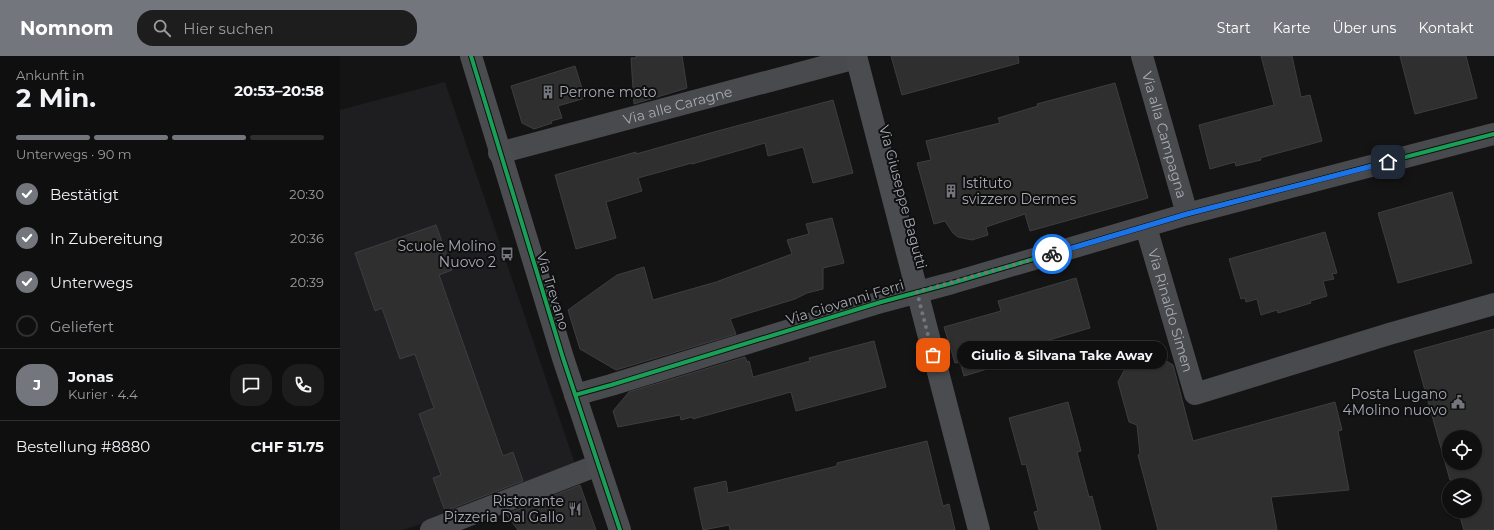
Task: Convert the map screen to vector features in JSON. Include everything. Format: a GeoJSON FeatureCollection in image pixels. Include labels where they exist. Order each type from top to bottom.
{"type":"FeatureCollection","features":[{"type":"Feature","properties":{"kind":"main road","name":"Via Trevano"},"geometry":{"type":"LineString","coordinates":[[471,56],[499,153],[575,395],[620,530]]}},
{"type":"Feature","properties":{"kind":"main road","name":"Via Giuseppe Bagutti"},"geometry":{"type":"LineString","coordinates":[[856,57],[979,530]]}},
{"type":"Feature","properties":{"kind":"street","name":"Via alla Campagna"},"geometry":{"type":"LineString","coordinates":[[1142,56],[1187,214]]}},
{"type":"Feature","properties":{"kind":"street","name":"Via alle Caragne"},"geometry":{"type":"LineString","coordinates":[[499,153],[856,57]]}},
{"type":"Feature","properties":{"kind":"street","name":"Via Giovanni Ferri"},"geometry":{"type":"LineString","coordinates":[[575,395],[917,292],[1187,214],[1494,134]]}},
{"type":"Feature","properties":{"kind":"street","name":"Via Rinaldo Simen"},"geometry":{"type":"LineString","coordinates":[[1146,227],[1195,394],[1389,334],[1494,304]]}},
{"type":"Feature","properties":{"kind":"street"},"geometry":{"type":"LineString","coordinates":[[431,530],[598,465]]}},
{"type":"Feature","properties":{"kind":"shaded area"},"geometry":{"type":"Polygon","coordinates":[[[445,82],[575,464],[530,488],[403,530],[340,530],[340,110],[445,82]]]}},
{"type":"Feature","properties":{"kind":"building"},"geometry":{"type":"Polygon","coordinates":[[[636,56],[682,56],[687,88],[634,104],[631,58],[636,58],[636,56]]]}},
{"type":"Feature","properties":{"kind":"building"},"geometry":{"type":"Polygon","coordinates":[[[891,56],[1018,56],[1019,63],[902,95],[891,56]]]}},
{"type":"Feature","properties":{"kind":"building"},"geometry":{"type":"Polygon","coordinates":[[[1261,56],[1292,56],[1301,97],[1310,95],[1322,141],[1260,158],[1261,160],[1236,166],[1235,162],[1210,169],[1199,125],[1274,105],[1261,56]]]}},
{"type":"Feature","properties":{"kind":"building"},"geometry":{"type":"Polygon","coordinates":[[[1400,56],[1466,56],[1477,98],[1415,114],[1400,56]]]}},
{"type":"Feature","properties":{"kind":"building","name":"Perrone moto"},"geometry":{"type":"Polygon","coordinates":[[[575,66],[585,98],[558,106],[562,118],[551,121],[552,123],[534,129],[522,123],[511,86],[575,66]]]}},
{"type":"Feature","properties":{"kind":"building"},"geometry":{"type":"Polygon","coordinates":[[[1115,83],[1148,198],[1030,231],[1025,214],[986,227],[988,235],[972,240],[958,237],[953,233],[945,221],[934,224],[917,163],[931,160],[926,141],[1000,123],[998,118],[1038,106],[1037,104],[1115,83]]]}},
{"type":"Feature","properties":{"kind":"building"},"geometry":{"type":"Polygon","coordinates":[[[833,100],[853,173],[813,183],[803,147],[768,156],[765,143],[692,163],[638,178],[642,191],[606,202],[616,238],[576,249],[555,175],[833,100]]]}},
{"type":"Feature","properties":{"kind":"building"},"geometry":{"type":"Polygon","coordinates":[[[1452,192],[1472,263],[1398,283],[1378,213],[1452,192]]]}},
{"type":"Feature","properties":{"kind":"building"},"geometry":{"type":"Polygon","coordinates":[[[832,218],[844,263],[823,268],[823,289],[730,319],[736,334],[616,370],[580,349],[568,310],[617,275],[644,267],[653,300],[716,282],[792,254],[787,240],[809,234],[806,224],[832,218]]]}},
{"type":"Feature","properties":{"kind":"building"},"geometry":{"type":"Polygon","coordinates":[[[436,225],[452,270],[439,275],[503,456],[513,452],[523,481],[445,511],[433,478],[441,475],[419,414],[434,408],[415,354],[400,359],[382,308],[375,311],[355,253],[436,225]]]}},
{"type":"Feature","properties":{"kind":"building"},"geometry":{"type":"Polygon","coordinates":[[[1325,232],[1337,273],[1332,274],[1334,279],[1323,281],[1327,296],[1310,301],[1311,303],[1278,313],[1277,310],[1261,315],[1257,299],[1246,302],[1245,298],[1241,299],[1229,259],[1325,232]]]}},
{"type":"Feature","properties":{"kind":"building"},"geometry":{"type":"Polygon","coordinates":[[[1076,278],[1090,328],[1001,354],[1004,364],[964,376],[960,362],[955,363],[944,327],[1001,311],[998,301],[1076,278]]]}},
{"type":"Feature","properties":{"kind":"building"},"geometry":{"type":"Polygon","coordinates":[[[1494,329],[1494,530],[1464,530],[1460,518],[1482,518],[1482,478],[1449,478],[1447,470],[1482,470],[1482,430],[1442,430],[1442,451],[1414,351],[1494,329]]]}},
{"type":"Feature","properties":{"kind":"building"},"geometry":{"type":"Polygon","coordinates":[[[874,341],[886,387],[796,411],[791,392],[693,419],[692,417],[681,420],[680,415],[618,427],[613,411],[629,392],[745,357],[747,362],[749,361],[753,377],[810,361],[809,358],[874,341]]]}},
{"type":"Feature","properties":{"kind":"building"},"geometry":{"type":"Polygon","coordinates":[[[1163,359],[1173,365],[1193,441],[1335,402],[1342,430],[1338,431],[1349,490],[1271,497],[1277,530],[1158,530],[1138,455],[1140,454],[1137,425],[1129,422],[1118,382],[1126,367],[1163,359]]]}},
{"type":"Feature","properties":{"kind":"building"},"geometry":{"type":"Polygon","coordinates":[[[1068,402],[1081,451],[1077,452],[1089,497],[1092,496],[1101,530],[1039,530],[1034,512],[1038,511],[1026,464],[1022,465],[1009,418],[1068,402]]]}},
{"type":"Feature","properties":{"kind":"building"},"geometry":{"type":"Polygon","coordinates":[[[927,441],[943,506],[949,504],[955,530],[730,530],[729,525],[703,530],[694,488],[726,481],[728,493],[837,466],[837,463],[927,441]]]}},
{"type":"Feature","properties":{"kind":"building"},"geometry":{"type":"Polygon","coordinates":[[[580,485],[596,530],[518,530],[506,514],[580,485]]]}},
{"type":"Feature","properties":{"kind":"cycle path"},"geometry":{"type":"LineString","coordinates":[[471,56],[563,358],[620,530]]}},
{"type":"Feature","properties":{"kind":"cycle path"},"geometry":{"type":"LineString","coordinates":[[575,395],[881,302],[952,283],[1187,214],[1494,134]]}},
{"type":"Feature","properties":{"kind":"way so far"},"geometry":{"type":"LineString","coordinates":[[933,355],[917,292],[1052,254]]}},
{"type":"Feature","properties":{"kind":"place","name":"Perrone moto"},"geometry":{"type":"Point","coordinates":[548,92]}},
{"type":"Feature","properties":{"kind":"place","name":"Istituto svizzero Dermes"},"geometry":{"type":"Point","coordinates":[951,191]}},
{"type":"Feature","properties":{"kind":"place","name":"Scuole Molino Nuovo 2"},"geometry":{"type":"Point","coordinates":[507,254]}},
{"type":"Feature","properties":{"kind":"place","name":"Giulio & Silvana Take Away"},"geometry":{"type":"Point","coordinates":[933,355]}},
{"type":"Feature","properties":{"kind":"place","name":"Posta Lugano 4Molino nuovo"},"geometry":{"type":"Point","coordinates":[1458,402]}},
{"type":"Feature","properties":{"kind":"place","name":"Ristorante Pizzeria Dal Gallo"},"geometry":{"type":"Point","coordinates":[575,509]}},
{"type":"Feature","properties":{"kind":"route"},"geometry":{"type":"LineString","coordinates":[[1052,254],[1187,214],[1388,162]]}}]}
